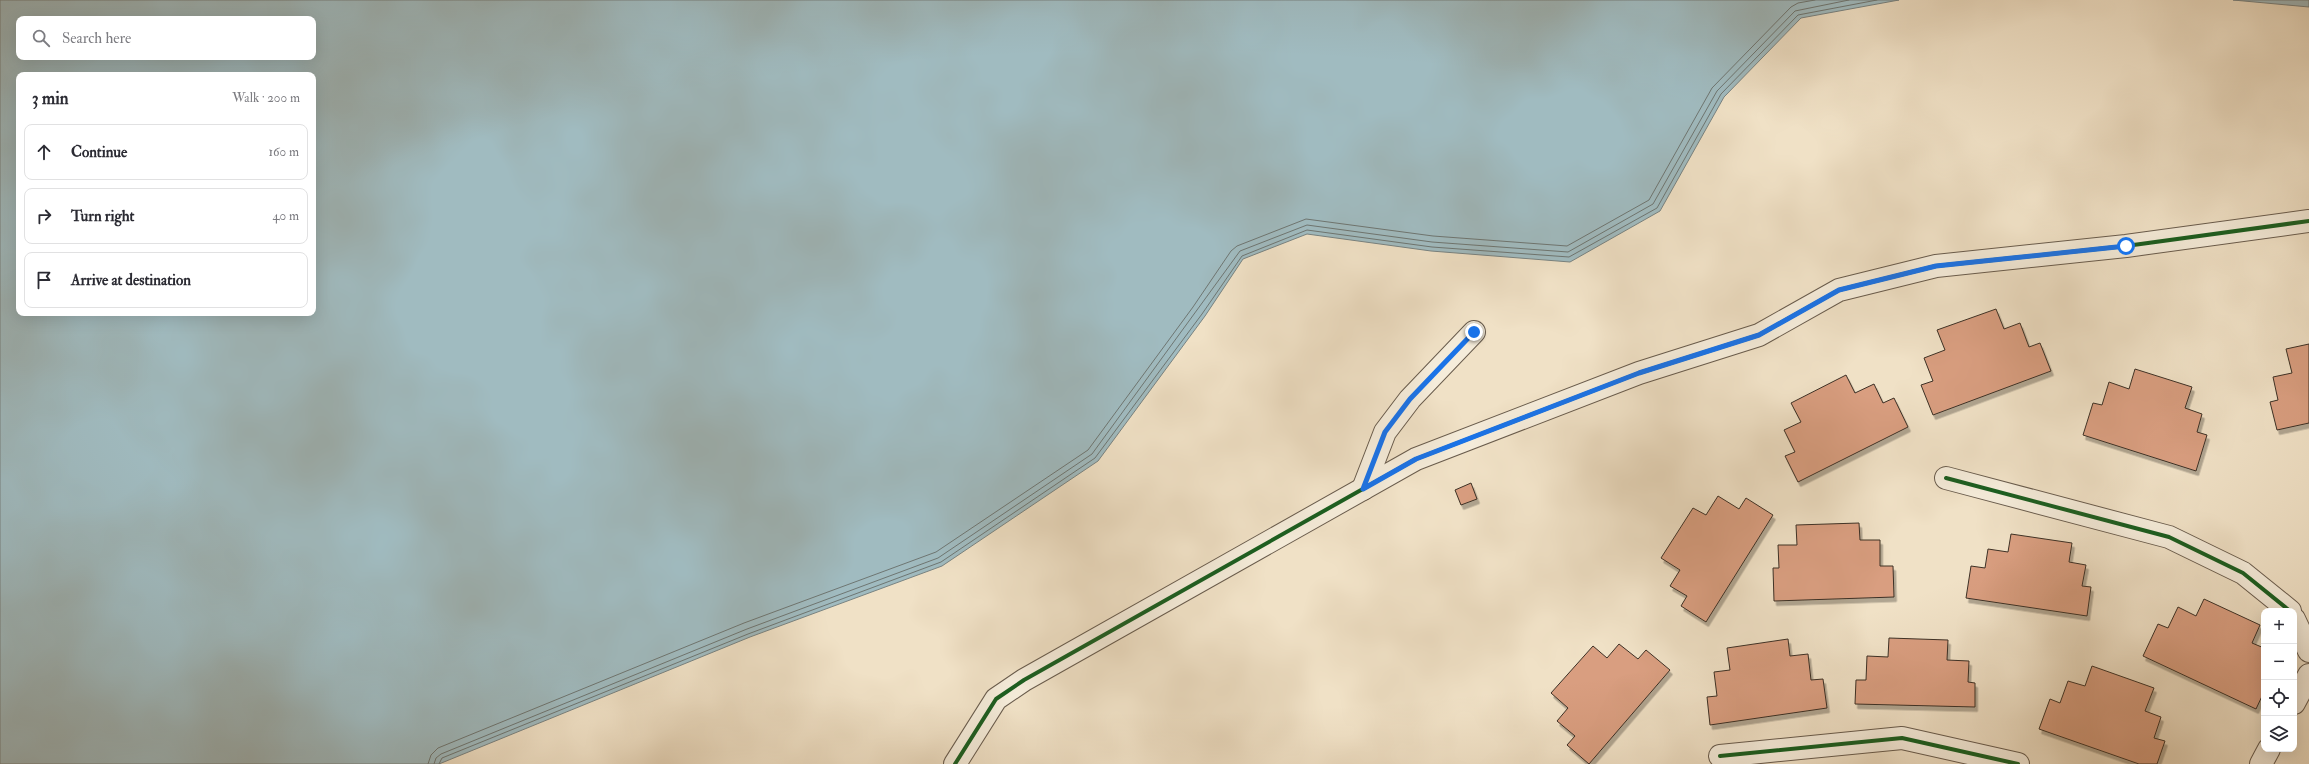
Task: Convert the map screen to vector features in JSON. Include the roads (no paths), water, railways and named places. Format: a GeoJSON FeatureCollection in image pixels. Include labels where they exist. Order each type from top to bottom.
{"type":"FeatureCollection","features":[{"type":"Feature","properties":{"kind":"street"},"geometry":{"type":"LineString","coordinates":[[955,764],[996,699],[1024,680],[1416,459],[1624,378],[1759,335],[1839,290],[1936,266],[2126,246],[2309,221]]}},
{"type":"Feature","properties":{"kind":"street"},"geometry":{"type":"LineString","coordinates":[[1363,489],[1385,432],[1410,399],[1474,332]]}},
{"type":"Feature","properties":{"kind":"street"},"geometry":{"type":"LineString","coordinates":[[1946,478],[2169,537],[2243,573],[2286,608]]}},
{"type":"Feature","properties":{"kind":"street"},"geometry":{"type":"LineString","coordinates":[[2297,625],[2309,651]]}},
{"type":"Feature","properties":{"kind":"street"},"geometry":{"type":"LineString","coordinates":[[2297,697],[2309,675]]}},
{"type":"Feature","properties":{"kind":"street"},"geometry":{"type":"LineString","coordinates":[[1720,756],[1902,738],[2018,764]]}},
{"type":"Feature","properties":{"kind":"street"},"geometry":{"type":"LineString","coordinates":[[2261,764],[2267,752]]}},
{"type":"Feature","properties":{"kind":"water"},"geometry":{"type":"Polygon","coordinates":[[[0,0],[1899,0],[1801,18],[1724,97],[1660,211],[1570,262],[1431,251],[1307,234],[1243,259],[1205,316],[1098,461],[942,566],[750,637],[439,764],[0,764],[0,0]]]}},
{"type":"Feature","properties":{"kind":"water"},"geometry":{"type":"Polygon","coordinates":[[[2233,0],[2309,0],[2309,7],[2233,0]]]}}]}
